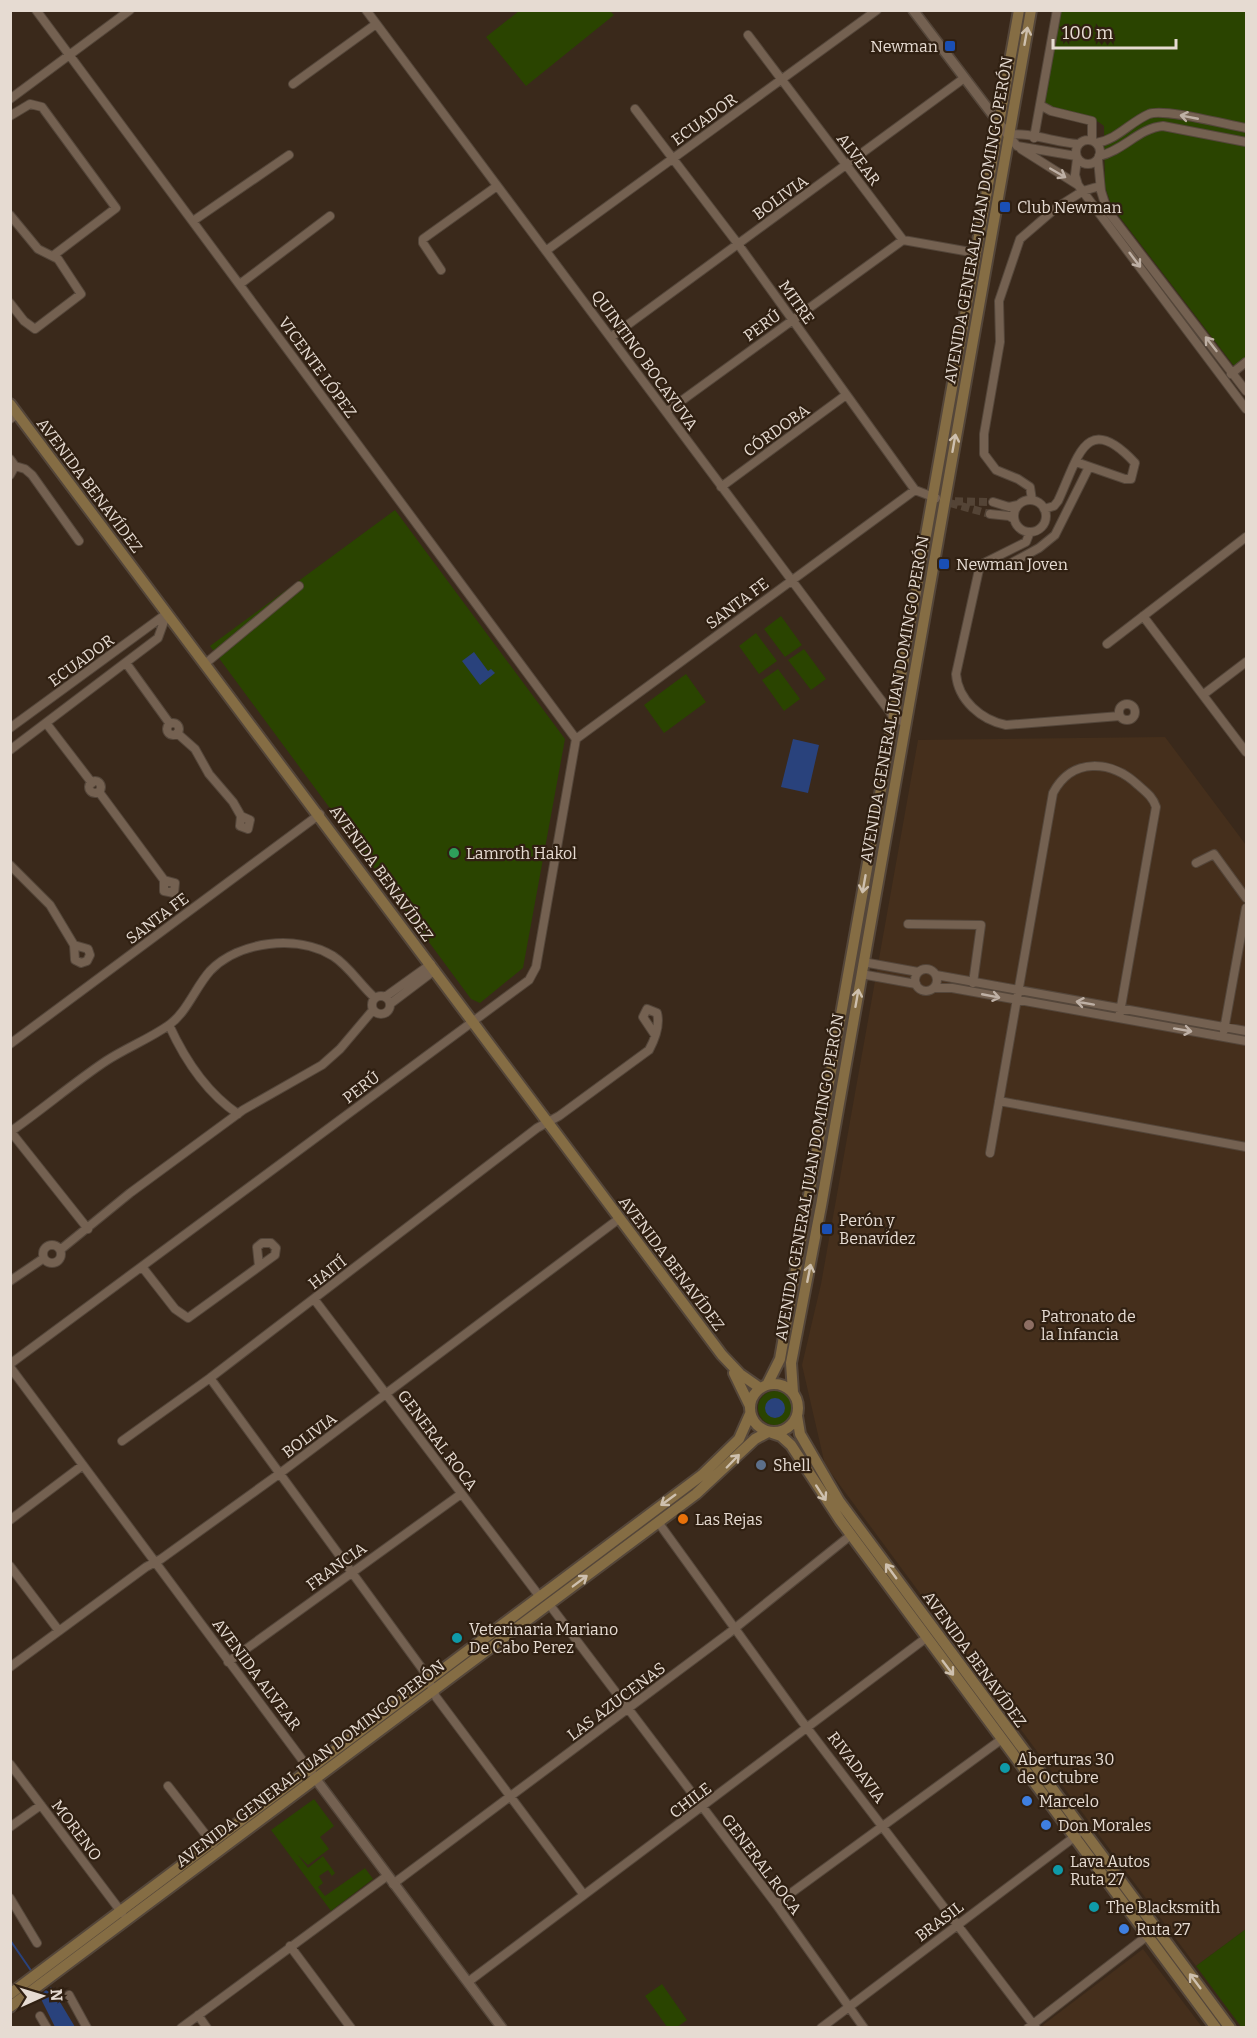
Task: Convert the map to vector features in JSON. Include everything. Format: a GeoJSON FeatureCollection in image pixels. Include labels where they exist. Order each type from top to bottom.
{"type":"FeatureCollection","features":[{"type":"Feature","properties":{"kind":"main road","name":"AVENIDA GENERAL JUAN DOMINGO PERÓN"},"geometry":{"type":"LineString","coordinates":[[764,1386],[780,1359],[1019,10]]}},
{"type":"Feature","properties":{"kind":"main road","name":"AVENIDA GENERAL JUAN DOMINGO PERÓN"},"geometry":{"type":"LineString","coordinates":[[793,1392],[792,1356],[821,1206],[1031,10]]}},
{"type":"Feature","properties":{"kind":"main road","name":"AVENIDA BENAVÍDEZ"},"geometry":{"type":"LineString","coordinates":[[10,404],[14,417],[206,663],[728,1362],[746,1393],[750,1410]]}},
{"type":"Feature","properties":{"kind":"main road","name":"AVENIDA BENAVÍDEZ"},"geometry":{"type":"LineString","coordinates":[[728,1362],[740,1374],[764,1386]]}},
{"type":"Feature","properties":{"kind":"main road"},"geometry":{"type":"LineString","coordinates":[[781,1385],[793,1392],[798,1404],[797,1416],[788,1429],[770,1432],[757,1425],[750,1410],[753,1396],[764,1386],[781,1385]]}},
{"type":"Feature","properties":{"kind":"main road","name":"AVENIDA GENERAL JUAN DOMINGO PERÓN"},"geometry":{"type":"LineString","coordinates":[[10,2007],[28,1988],[544,1600],[717,1463],[739,1439],[750,1410]]}},
{"type":"Feature","properties":{"kind":"main road","name":"AVENIDA BENAVÍDEZ"},"geometry":{"type":"LineString","coordinates":[[797,1416],[800,1434],[839,1501],[1078,1834],[1147,1936],[1216,2028]]}},
{"type":"Feature","properties":{"kind":"main road","name":"AVENIDA GENERAL JUAN DOMINGO PERÓN"},"geometry":{"type":"LineString","coordinates":[[544,1600],[715,1480],[755,1439],[770,1432]]}},
{"type":"Feature","properties":{"kind":"main road","name":"AVENIDA BENAVÍDEZ"},"geometry":{"type":"LineString","coordinates":[[770,1432],[781,1436],[791,1445],[851,1534],[1002,1739],[1230,2028]]}},
{"type":"Feature","properties":{"kind":"main road","name":"AVENIDA GENERAL JUAN DOMINGO PERÓN"},"geometry":{"type":"LineString","coordinates":[[51,1971],[122,1912],[213,1844],[313,1775]]}},
{"type":"Feature","properties":{"kind":"main road","name":"AVENIDA GENERAL JUAN DOMINGO PERÓN"},"geometry":{"type":"LineString","coordinates":[[10,1994],[28,1988]]}},
{"type":"Feature","properties":{"kind":"street","name":"VICENTE LÓPEZ"},"geometry":{"type":"LineString","coordinates":[[36,10],[576,739]]}},
{"type":"Feature","properties":{"kind":"street","name":"QUINTINO BOCAYUVA"},"geometry":{"type":"LineString","coordinates":[[366,10],[547,250],[790,580],[893,716],[905,723]]}},
{"type":"Feature","properties":{"kind":"street","name":"ECUADOR"},"geometry":{"type":"LineString","coordinates":[[547,250],[877,10]]}},
{"type":"Feature","properties":{"kind":"street"},"geometry":{"type":"LineString","coordinates":[[913,10],[963,79],[1017,146],[1080,188]]}},
{"type":"Feature","properties":{"kind":"street"},"geometry":{"type":"LineString","coordinates":[[1034,138],[1057,10]]}},
{"type":"Feature","properties":{"kind":"street"},"geometry":{"type":"LineString","coordinates":[[12,96],[70,55],[124,12]]}},
{"type":"Feature","properties":{"kind":"street"},"geometry":{"type":"LineString","coordinates":[[293,84],[376,24]]}},
{"type":"Feature","properties":{"kind":"street","name":"ALVEAR"},"geometry":{"type":"LineString","coordinates":[[748,35],[903,240]]}},
{"type":"Feature","properties":{"kind":"street","name":"BOLIVIA"},"geometry":{"type":"LineString","coordinates":[[611,338],[963,79]]}},
{"type":"Feature","properties":{"kind":"street"},"geometry":{"type":"LineString","coordinates":[[10,116],[30,104],[42,107],[116,208],[54,255]]}},
{"type":"Feature","properties":{"kind":"street"},"geometry":{"type":"LineString","coordinates":[[1040,105],[1051,111],[1092,121],[1094,142],[1099,158],[1100,186],[1107,210],[1246,391]]}},
{"type":"Feature","properties":{"kind":"street","name":"MITRE"},"geometry":{"type":"LineString","coordinates":[[635,109],[738,244],[915,490]]}},
{"type":"Feature","properties":{"kind":"street"},"geometry":{"type":"LineString","coordinates":[[1008,135],[1016,133],[1078,144],[1084,140],[1108,141],[1140,120],[1162,112],[1246,128]]}},
{"type":"Feature","properties":{"kind":"street"},"geometry":{"type":"LineString","coordinates":[[1017,146],[1077,157],[1087,165],[1114,153],[1153,127],[1163,126],[1246,141]]}},
{"type":"Feature","properties":{"kind":"street"},"geometry":{"type":"LineString","coordinates":[[1078,144],[1075,175],[1080,188],[1246,409]]}},
{"type":"Feature","properties":{"kind":"street"},"geometry":{"type":"LineString","coordinates":[[193,221],[289,155]]}},
{"type":"Feature","properties":{"kind":"street"},"geometry":{"type":"LineString","coordinates":[[441,270],[423,243],[423,239],[497,186]]}},
{"type":"Feature","properties":{"kind":"street"},"geometry":{"type":"LineString","coordinates":[[1032,500],[1032,493],[1026,483],[996,470],[984,454],[984,434],[1000,342],[999,301],[1020,239],[1080,188],[1100,186]]}},
{"type":"Feature","properties":{"kind":"street"},"geometry":{"type":"LineString","coordinates":[[10,215],[38,249],[54,255],[81,290],[80,296],[35,329],[24,321],[10,303]]}},
{"type":"Feature","properties":{"kind":"street"},"geometry":{"type":"LineString","coordinates":[[240,284],[330,216]]}},
{"type":"Feature","properties":{"kind":"street"},"geometry":{"type":"LineString","coordinates":[[903,240],[976,253]]}},
{"type":"Feature","properties":{"kind":"street","name":"PERÚ"},"geometry":{"type":"LineString","coordinates":[[666,412],[903,240]]}},
{"type":"Feature","properties":{"kind":"street"},"geometry":{"type":"LineString","coordinates":[[1224,379],[1246,362]]}},
{"type":"Feature","properties":{"kind":"street","name":"CÓRDOBA"},"geometry":{"type":"LineString","coordinates":[[721,487],[846,395]]}},
{"type":"Feature","properties":{"kind":"street"},"geometry":{"type":"LineString","coordinates":[[1044,509],[1054,506],[1058,501],[1076,462],[1087,444],[1097,438],[1103,438],[1123,449],[1136,467],[1131,479],[1125,479],[1076,462]]}},
{"type":"Feature","properties":{"kind":"street"},"geometry":{"type":"LineString","coordinates":[[10,475],[12,460],[25,468],[79,542]]}},
{"type":"Feature","properties":{"kind":"street"},"geometry":{"type":"LineString","coordinates":[[1004,567],[1039,548],[1055,535],[1089,467]]}},
{"type":"Feature","properties":{"kind":"street"},"geometry":{"type":"LineString","coordinates":[[915,490],[943,501]]}},
{"type":"Feature","properties":{"kind":"street","name":"SANTA FE"},"geometry":{"type":"LineString","coordinates":[[576,739],[915,490]]}},
{"type":"Feature","properties":{"kind":"street"},"geometry":{"type":"LineString","coordinates":[[993,502],[1009,507],[1032,500]]}},
{"type":"Feature","properties":{"kind":"street"},"geometry":{"type":"LineString","coordinates":[[1032,500],[1044,509]]}},
{"type":"Feature","properties":{"kind":"street"},"geometry":{"type":"LineString","coordinates":[[1014,519],[1018,505]]}},
{"type":"Feature","properties":{"kind":"street"},"geometry":{"type":"LineString","coordinates":[[1044,509],[1044,524],[1055,535]]}},
{"type":"Feature","properties":{"kind":"street"},"geometry":{"type":"LineString","coordinates":[[990,514],[1009,516],[1014,519],[1020,529],[1030,532]]}},
{"type":"Feature","properties":{"kind":"street"},"geometry":{"type":"LineString","coordinates":[[1044,524],[1030,532],[1026,542],[980,565],[956,674],[957,686],[964,698],[978,713],[994,722],[1006,725],[1120,716]]}},
{"type":"Feature","properties":{"kind":"street"},"geometry":{"type":"LineString","coordinates":[[1107,644],[1246,537]]}},
{"type":"Feature","properties":{"kind":"street"},"geometry":{"type":"LineString","coordinates":[[206,663],[299,586]]}},
{"type":"Feature","properties":{"kind":"street"},"geometry":{"type":"LineString","coordinates":[[10,750],[158,638],[167,613]]}},
{"type":"Feature","properties":{"kind":"street","name":"ECUADOR"},"geometry":{"type":"LineString","coordinates":[[10,728],[167,613]]}},
{"type":"Feature","properties":{"kind":"street"},"geometry":{"type":"LineString","coordinates":[[1143,616],[1246,752]]}},
{"type":"Feature","properties":{"kind":"street"},"geometry":{"type":"LineString","coordinates":[[1204,694],[1246,662]]}},
{"type":"Feature","properties":{"kind":"street"},"geometry":{"type":"LineString","coordinates":[[126,663],[170,724],[169,732],[177,733],[195,749],[209,774],[233,802],[241,816]]}},
{"type":"Feature","properties":{"kind":"street"},"geometry":{"type":"LineString","coordinates":[[46,723],[92,783],[91,791],[99,792],[164,880]]}},
{"type":"Feature","properties":{"kind":"street","name":"PERÚ"},"geometry":{"type":"LineString","coordinates":[[10,1365],[473,1020],[523,987],[536,967],[576,739]]}},
{"type":"Feature","properties":{"kind":"street"},"geometry":{"type":"LineString","coordinates":[[990,1153],[1053,793],[1068,773],[1092,765],[1105,765],[1127,775],[1154,800],[1156,807],[1119,1018]]}},
{"type":"Feature","properties":{"kind":"street","name":"SANTA FE"},"geometry":{"type":"LineString","coordinates":[[10,1044],[320,814]]}},
{"type":"Feature","properties":{"kind":"street"},"geometry":{"type":"LineString","coordinates":[[1196,863],[1214,854],[1246,898]]}},
{"type":"Feature","properties":{"kind":"street"},"geometry":{"type":"LineString","coordinates":[[10,864],[19,876],[43,895],[74,945]]}},
{"type":"Feature","properties":{"kind":"street"},"geometry":{"type":"LineString","coordinates":[[1223,1037],[1246,908]]}},
{"type":"Feature","properties":{"kind":"street"},"geometry":{"type":"LineString","coordinates":[[908,924],[981,925],[973,983]]}},
{"type":"Feature","properties":{"kind":"street"},"geometry":{"type":"LineString","coordinates":[[88,1229],[11,1132],[107,1060],[170,1025],[219,963],[235,953],[264,945],[294,945],[319,950],[332,956],[375,998],[387,1001]]}},
{"type":"Feature","properties":{"kind":"street"},"geometry":{"type":"LineString","coordinates":[[863,962],[918,972],[927,969],[936,975],[973,983],[1246,1031]]}},
{"type":"Feature","properties":{"kind":"street"},"geometry":{"type":"LineString","coordinates":[[373,1010],[384,1014],[387,1001],[433,967]]}},
{"type":"Feature","properties":{"kind":"street"},"geometry":{"type":"LineString","coordinates":[[916,984],[918,972]]}},
{"type":"Feature","properties":{"kind":"street"},"geometry":{"type":"LineString","coordinates":[[861,974],[916,984],[924,991],[934,988],[952,988],[1246,1041]]}},
{"type":"Feature","properties":{"kind":"street"},"geometry":{"type":"LineString","coordinates":[[934,988],[937,982],[936,975]]}},
{"type":"Feature","properties":{"kind":"street"},"geometry":{"type":"LineString","coordinates":[[373,1010],[371,1005],[375,998]]}},
{"type":"Feature","properties":{"kind":"street"},"geometry":{"type":"LineString","coordinates":[[60,1250],[130,1193],[238,1114],[322,1065],[340,1049],[373,1010]]}},
{"type":"Feature","properties":{"kind":"street"},"geometry":{"type":"LineString","coordinates":[[170,1025],[196,1072],[212,1091],[238,1114]]}},
{"type":"Feature","properties":{"kind":"street","name":"HAITÍ"},"geometry":{"type":"LineString","coordinates":[[122,1441],[210,1378],[537,1128],[649,1050],[655,1035]]}},
{"type":"Feature","properties":{"kind":"street"},"geometry":{"type":"LineString","coordinates":[[999,1101],[1246,1146]]}},
{"type":"Feature","properties":{"kind":"street","name":"BOLIVIA"},"geometry":{"type":"LineString","coordinates":[[10,1667],[279,1474],[620,1218]]}},
{"type":"Feature","properties":{"kind":"street"},"geometry":{"type":"LineString","coordinates":[[49,1245],[55,1245],[60,1250],[61,1255],[56,1262],[48,1262],[44,1258],[44,1249],[49,1245]]}},
{"type":"Feature","properties":{"kind":"street"},"geometry":{"type":"LineString","coordinates":[[10,1281],[44,1258]]}},
{"type":"Feature","properties":{"kind":"street"},"geometry":{"type":"LineString","coordinates":[[143,1268],[175,1309],[188,1318],[259,1266]]}},
{"type":"Feature","properties":{"kind":"street","name":"GENERAL ROCA"},"geometry":{"type":"LineString","coordinates":[[314,1299],[776,1904],[864,2028]]}},
{"type":"Feature","properties":{"kind":"street","name":"AVENIDA ALVEAR"},"geometry":{"type":"LineString","coordinates":[[10,1365],[228,1662],[501,2027]]}},
{"type":"Feature","properties":{"kind":"street"},"geometry":{"type":"LineString","coordinates":[[210,1378],[584,1895]]}},
{"type":"Feature","properties":{"kind":"street"},"geometry":{"type":"LineString","coordinates":[[10,1520],[83,1465]]}},
{"type":"Feature","properties":{"kind":"street","name":"FRANCIA"},"geometry":{"type":"LineString","coordinates":[[228,1662],[461,1494]]}},
{"type":"Feature","properties":{"kind":"street","name":"RIVADAVIA"},"geometry":{"type":"LineString","coordinates":[[658,1522],[734,1628],[1033,2026]]}},
{"type":"Feature","properties":{"kind":"street","name":"LAS AZUCENAS"},"geometry":{"type":"LineString","coordinates":[[181,2028],[290,1946],[511,1796],[734,1628],[851,1534]]}},
{"type":"Feature","properties":{"kind":"street"},"geometry":{"type":"LineString","coordinates":[[10,1566],[59,1630]]}},
{"type":"Feature","properties":{"kind":"street","name":"CHILE"},"geometry":{"type":"LineString","coordinates":[[468,1982],[703,1808],[926,1638]]}},
{"type":"Feature","properties":{"kind":"street"},"geometry":{"type":"LineString","coordinates":[[776,1904],[1002,1739]]}},
{"type":"Feature","properties":{"kind":"street","name":"MORENO"},"geometry":{"type":"LineString","coordinates":[[10,1764],[122,1912]]}},
{"type":"Feature","properties":{"kind":"street"},"geometry":{"type":"LineString","coordinates":[[168,1786],[213,1844]]}},
{"type":"Feature","properties":{"kind":"street"},"geometry":{"type":"LineString","coordinates":[[10,1827],[41,1805]]}},
{"type":"Feature","properties":{"kind":"street","name":"BRASIL"},"geometry":{"type":"LineString","coordinates":[[821,2028],[1078,1834]]}},
{"type":"Feature","properties":{"kind":"street"},"geometry":{"type":"LineString","coordinates":[[10,1898],[38,1943]]}},
{"type":"Feature","properties":{"kind":"street"},"geometry":{"type":"LineString","coordinates":[[1033,2026],[1147,1936]]}},
{"type":"Feature","properties":{"kind":"street"},"geometry":{"type":"LineString","coordinates":[[290,1946],[351,2028]]}},
{"type":"Feature","properties":{"kind":"street"},"geometry":{"type":"LineString","coordinates":[[69,1995],[87,2028]]}},
{"type":"Feature","properties":{"kind":"street"},"geometry":{"type":"LineString","coordinates":[[198,2015],[207,2028]]}},
{"type":"Feature","properties":{"kind":"street"},"geometry":{"type":"LineString","coordinates":[[40,2016],[47,2028]]}},
{"type":"Feature","properties":{"kind":"shaded area","name":"Patronato de la Infancia"},"geometry":{"type":"Polygon","coordinates":[[[1165,737],[1246,845],[1246,1929],[1196,1966],[825,1465],[802,1365],[821,1284],[918,740],[1165,737]]]}},
{"type":"Feature","properties":{"kind":"shaded area"},"geometry":{"type":"Polygon","coordinates":[[[1143,1949],[1202,2027],[1044,2027],[1043,2025],[1143,1949]]]}},
{"type":"Feature","properties":{"kind":"green space"},"geometry":{"type":"Polygon","coordinates":[[[519,11],[610,11],[614,15],[526,86],[486,37],[519,11]]]}},
{"type":"Feature","properties":{"kind":"green space"},"geometry":{"type":"Polygon","coordinates":[[[1060,11],[1246,11],[1246,357],[1234,366],[1112,207],[1105,187],[1104,126],[1089,118],[1056,110],[1045,102],[1060,11]]]}},
{"type":"Feature","properties":{"kind":"green space","name":"Lamroth Hakol"},"geometry":{"type":"Polygon","coordinates":[[[395,510],[565,739],[523,968],[480,1003],[471,999],[210,646],[395,510]]]}},
{"type":"Feature","properties":{"kind":"green space"},"geometry":{"type":"Polygon","coordinates":[[[781,616],[802,645],[785,657],[764,629],[781,616]]]}},
{"type":"Feature","properties":{"kind":"green space"},"geometry":{"type":"Polygon","coordinates":[[[756,633],[777,661],[759,674],[739,646],[756,633]]]}},
{"type":"Feature","properties":{"kind":"green space"},"geometry":{"type":"Polygon","coordinates":[[[804,649],[826,679],[811,690],[788,660],[804,649]]]}},
{"type":"Feature","properties":{"kind":"green space"},"geometry":{"type":"Polygon","coordinates":[[[778,669],[800,699],[784,711],[762,680],[778,669]]]}},
{"type":"Feature","properties":{"kind":"green space"},"geometry":{"type":"Polygon","coordinates":[[[686,674],[706,702],[664,733],[644,705],[686,674]]]}},
{"type":"Feature","properties":{"kind":"green space"},"geometry":{"type":"Polygon","coordinates":[[[775,1391],[787,1396],[792,1408],[787,1420],[775,1425],[763,1420],[758,1408],[763,1396],[775,1391]]]}},
{"type":"Feature","properties":{"kind":"green space"},"geometry":{"type":"Polygon","coordinates":[[[314,1799],[334,1826],[320,1837],[329,1849],[308,1865],[297,1854],[308,1868],[323,1856],[335,1873],[332,1876],[328,1870],[319,1876],[323,1883],[318,1887],[325,1896],[365,1868],[373,1879],[331,1911],[271,1830],[314,1799]]]}},
{"type":"Feature","properties":{"kind":"green space"},"geometry":{"type":"Polygon","coordinates":[[[1246,1929],[1246,2027],[1242,2028],[1196,1966],[1246,1929]]]}},
{"type":"Feature","properties":{"kind":"green space"},"geometry":{"type":"Polygon","coordinates":[[[662,1984],[687,2020],[677,2027],[667,2027],[645,1996],[662,1984]]]}},
{"type":"Feature","properties":{"kind":"water"},"geometry":{"type":"Polygon","coordinates":[[[474,652],[488,671],[491,669],[495,673],[480,685],[462,661],[474,652]]]}},
{"type":"Feature","properties":{"kind":"water"},"geometry":{"type":"Polygon","coordinates":[[[793,739],[819,745],[808,793],[781,787],[793,739]]]}},
{"type":"Feature","properties":{"kind":"water"},"geometry":{"type":"Polygon","coordinates":[[[775,1398],[782,1401],[785,1408],[782,1415],[775,1418],[768,1415],[765,1408],[768,1401],[775,1398]]]}},
{"type":"Feature","properties":{"kind":"water"},"geometry":{"type":"Polygon","coordinates":[[[51,1987],[75,2027],[55,2027],[39,1995],[51,1987]]]}},
{"type":"Feature","properties":{"kind":"waterway"},"geometry":{"type":"LineString","coordinates":[[10,1940],[32,1972]]}},
{"type":"Feature","properties":{"kind":"tunnel"},"geometry":{"type":"LineString","coordinates":[[943,501],[993,502]]}},
{"type":"Feature","properties":{"kind":"tunnel"},"geometry":{"type":"LineString","coordinates":[[950,503],[990,514]]}},
{"type":"Feature","properties":{"kind":"place","name":"Newman"},"geometry":{"type":"Point","coordinates":[950,46]}},
{"type":"Feature","properties":{"kind":"place","name":"Club Newman"},"geometry":{"type":"Point","coordinates":[1005,207]}},
{"type":"Feature","properties":{"kind":"place","name":"Newman Joven"},"geometry":{"type":"Point","coordinates":[944,564]}},
{"type":"Feature","properties":{"kind":"place","name":"Lamroth Hakol"},"geometry":{"type":"Point","coordinates":[454,853]}},
{"type":"Feature","properties":{"kind":"place","name":"Perón y Benavídez"},"geometry":{"type":"Point","coordinates":[827,1229]}},
{"type":"Feature","properties":{"kind":"place","name":"Patronato de la Infancia"},"geometry":{"type":"Point","coordinates":[1029,1325]}},
{"type":"Feature","properties":{"kind":"place","name":"Shell"},"geometry":{"type":"Point","coordinates":[761,1465]}},
{"type":"Feature","properties":{"kind":"place","name":"Las Rejas"},"geometry":{"type":"Point","coordinates":[683,1519]}},
{"type":"Feature","properties":{"kind":"place","name":"Veterinaria Mariano De Cabo Perez"},"geometry":{"type":"Point","coordinates":[457,1638]}},
{"type":"Feature","properties":{"kind":"place","name":"Aberturas 30 de Octubre"},"geometry":{"type":"Point","coordinates":[1005,1768]}},
{"type":"Feature","properties":{"kind":"place","name":"Marcelo"},"geometry":{"type":"Point","coordinates":[1027,1801]}},
{"type":"Feature","properties":{"kind":"place","name":"Don Morales"},"geometry":{"type":"Point","coordinates":[1046,1825]}},
{"type":"Feature","properties":{"kind":"place","name":"Lava Autos Ruta 27"},"geometry":{"type":"Point","coordinates":[1058,1870]}},
{"type":"Feature","properties":{"kind":"place","name":"The Blacksmith"},"geometry":{"type":"Point","coordinates":[1094,1907]}},
{"type":"Feature","properties":{"kind":"place","name":"Ruta 27"},"geometry":{"type":"Point","coordinates":[1124,1929]}}]}
